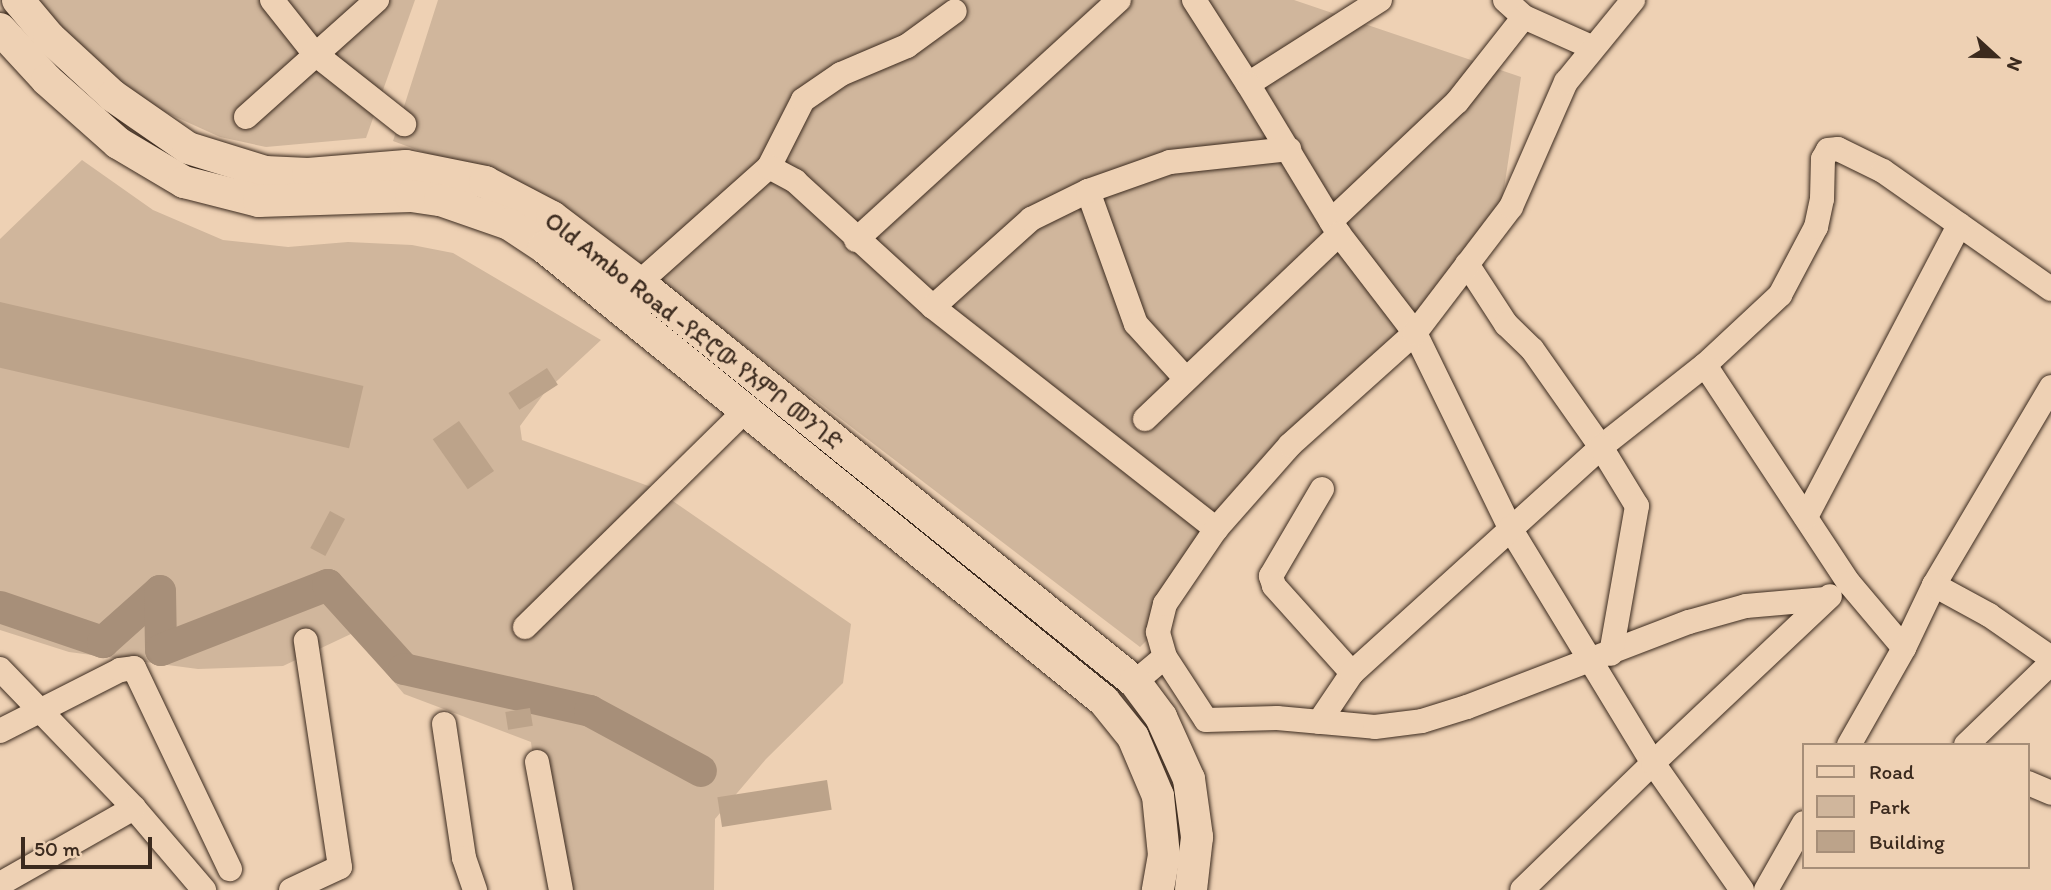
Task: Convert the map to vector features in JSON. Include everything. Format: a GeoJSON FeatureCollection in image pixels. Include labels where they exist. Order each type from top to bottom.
{"type":"FeatureCollection","features":[{"type":"Feature","properties":{"kind":"main road","name":"Old Ambo Road -የድሮው የአምቦ መንገድ"},"geometry":{"type":"LineString","coordinates":[[18,0],[55,44],[113,96],[188,148],[265,172],[307,174],[406,166],[485,182],[552,217],[638,282],[1135,682],[1161,717],[1189,779],[1197,837],[1191,890]]}},
{"type":"Feature","properties":{"kind":"main road","name":"Old Ambo Road -የድሮው የአምቦ መንገድ"},"geometry":{"type":"LineString","coordinates":[[0,29],[47,80],[118,143],[184,182],[260,201],[411,196],[475,210],[544,247],[614,305],[748,408],[1104,701],[1133,737],[1158,796],[1164,855],[1158,890]]}},
{"type":"Feature","properties":{"kind":"street"},"geometry":{"type":"LineString","coordinates":[[272,0],[314,53],[404,124]]}},
{"type":"Feature","properties":{"kind":"street"},"geometry":{"type":"LineString","coordinates":[[246,117],[314,53],[377,0]]}},
{"type":"Feature","properties":{"kind":"street"},"geometry":{"type":"LineString","coordinates":[[856,240],[1119,0]]}},
{"type":"Feature","properties":{"kind":"street"},"geometry":{"type":"LineString","coordinates":[[1194,0],[1335,227],[1415,333],[1510,528],[1600,658],[1653,763],[1742,890]]}},
{"type":"Feature","properties":{"kind":"street"},"geometry":{"type":"LineString","coordinates":[[1248,84],[1380,0]]}},
{"type":"Feature","properties":{"kind":"street"},"geometry":{"type":"LineString","coordinates":[[1505,0],[1524,17],[1591,47]]}},
{"type":"Feature","properties":{"kind":"street"},"geometry":{"type":"LineString","coordinates":[[1633,0],[1591,47],[1566,82],[1510,207],[1415,333],[1290,445],[1216,529],[1165,604],[1158,632],[1165,657],[1206,720],[1277,718],[1375,727],[1422,722],[1600,658],[1689,622],[1746,606],[1826,599]]}},
{"type":"Feature","properties":{"kind":"street"},"geometry":{"type":"LineString","coordinates":[[614,305],[769,167],[803,100],[841,74],[907,46],[955,11]]}},
{"type":"Feature","properties":{"kind":"street"},"geometry":{"type":"LineString","coordinates":[[1145,419],[1457,102],[1524,17]]}},
{"type":"Feature","properties":{"kind":"street"},"geometry":{"type":"LineString","coordinates":[[933,307],[1031,219],[1088,191],[1170,162],[1289,149]]}},
{"type":"Feature","properties":{"kind":"street"},"geometry":{"type":"LineString","coordinates":[[1319,722],[1352,673],[1601,447],[1704,365],[1791,281],[1816,227],[1822,199],[1823,159],[1828,150],[1838,149],[1883,171],[2051,289]]}},
{"type":"Feature","properties":{"kind":"street"},"geometry":{"type":"LineString","coordinates":[[769,167],[795,181],[856,240],[933,307],[1216,529]]}},
{"type":"Feature","properties":{"kind":"street"},"geometry":{"type":"LineString","coordinates":[[1088,191],[1136,324],[1186,379]]}},
{"type":"Feature","properties":{"kind":"street"},"geometry":{"type":"LineString","coordinates":[[1806,517],[1959,225]]}},
{"type":"Feature","properties":{"kind":"street"},"geometry":{"type":"LineString","coordinates":[[1466,264],[1506,324],[1532,349],[1601,447],[1637,506],[1600,658]]}},
{"type":"Feature","properties":{"kind":"street"},"geometry":{"type":"LineString","coordinates":[[1704,365],[1849,583],[1904,648]]}},
{"type":"Feature","properties":{"kind":"street"},"geometry":{"type":"LineString","coordinates":[[1850,743],[1904,648],[1934,585],[2051,387]]}},
{"type":"Feature","properties":{"kind":"street"},"geometry":{"type":"LineString","coordinates":[[525,627],[748,408]]}},
{"type":"Feature","properties":{"kind":"street"},"geometry":{"type":"LineString","coordinates":[[1322,489],[1271,576],[1274,586],[1352,673]]}},
{"type":"Feature","properties":{"kind":"street"},"geometry":{"type":"LineString","coordinates":[[1522,890],[1826,599],[1849,583]]}},
{"type":"Feature","properties":{"kind":"street"},"geometry":{"type":"LineString","coordinates":[[1934,585],[1989,615],[2051,660],[1968,743]]}},
{"type":"Feature","properties":{"kind":"street"},"geometry":{"type":"LineString","coordinates":[[291,890],[342,879],[306,641]]}},
{"type":"Feature","properties":{"kind":"street"},"geometry":{"type":"LineString","coordinates":[[1135,682],[1165,657]]}},
{"type":"Feature","properties":{"kind":"street"},"geometry":{"type":"LineString","coordinates":[[0,731],[39,709],[134,668],[230,869]]}},
{"type":"Feature","properties":{"kind":"street"},"geometry":{"type":"LineString","coordinates":[[0,669],[134,808],[204,890]]}},
{"type":"Feature","properties":{"kind":"street"},"geometry":{"type":"LineString","coordinates":[[444,724],[464,858],[475,890]]}},
{"type":"Feature","properties":{"kind":"street"},"geometry":{"type":"LineString","coordinates":[[537,762],[561,890]]}},
{"type":"Feature","properties":{"kind":"street"},"geometry":{"type":"LineString","coordinates":[[2030,784],[2051,793]]}},
{"type":"Feature","properties":{"kind":"street"},"geometry":{"type":"LineString","coordinates":[[0,884],[134,808]]}},
{"type":"Feature","properties":{"kind":"street"},"geometry":{"type":"LineString","coordinates":[[1766,890],[1796,848],[1802,829]]}},
{"type":"Feature","properties":{"kind":"green space"},"geometry":{"type":"Polygon","coordinates":[[[38,0],[415,0],[366,138],[266,147],[220,137],[125,94],[54,32],[38,0]]]}},
{"type":"Feature","properties":{"kind":"green space"},"geometry":{"type":"Polygon","coordinates":[[[438,0],[1294,0],[1521,77],[1498,228],[1390,345],[1278,440],[1217,521],[1154,633],[1140,647],[652,275],[528,191],[393,141],[438,0]]]}},
{"type":"Feature","properties":{"kind":"green space"},"geometry":{"type":"Polygon","coordinates":[[[82,160],[153,210],[223,240],[288,247],[348,242],[412,245],[453,253],[601,340],[545,392],[520,426],[522,440],[654,488],[851,624],[843,683],[766,759],[715,819],[714,890],[548,890],[531,742],[404,694],[353,633],[283,666],[198,669],[69,652],[0,630],[0,239],[82,160]]]}},
{"type":"Feature","properties":{"kind":"building"},"geometry":{"type":"Polygon","coordinates":[[[0,302],[363,386],[349,448],[0,368],[0,302]]]}},
{"type":"Feature","properties":{"kind":"building"},"geometry":{"type":"Polygon","coordinates":[[[547,368],[558,385],[519,410],[508,393],[547,368]]]}},
{"type":"Feature","properties":{"kind":"building"},"geometry":{"type":"Polygon","coordinates":[[[459,421],[494,471],[468,489],[433,439],[459,421]]]}},
{"type":"Feature","properties":{"kind":"building"},"geometry":{"type":"Polygon","coordinates":[[[330,511],[345,519],[325,556],[310,548],[330,511]]]}},
{"type":"Feature","properties":{"kind":"building"},"geometry":{"type":"Polygon","coordinates":[[[530,708],[533,726],[508,730],[505,712],[530,708]]]}},
{"type":"Feature","properties":{"kind":"building"},"geometry":{"type":"Polygon","coordinates":[[[827,780],[832,810],[722,827],[717,797],[827,780]]]}},
{"type":"Feature","properties":{"kind":"waterway"},"geometry":{"type":"LineString","coordinates":[[0,607],[103,642],[160,591],[161,650],[328,585],[404,669],[590,711],[701,771]]}}]}
